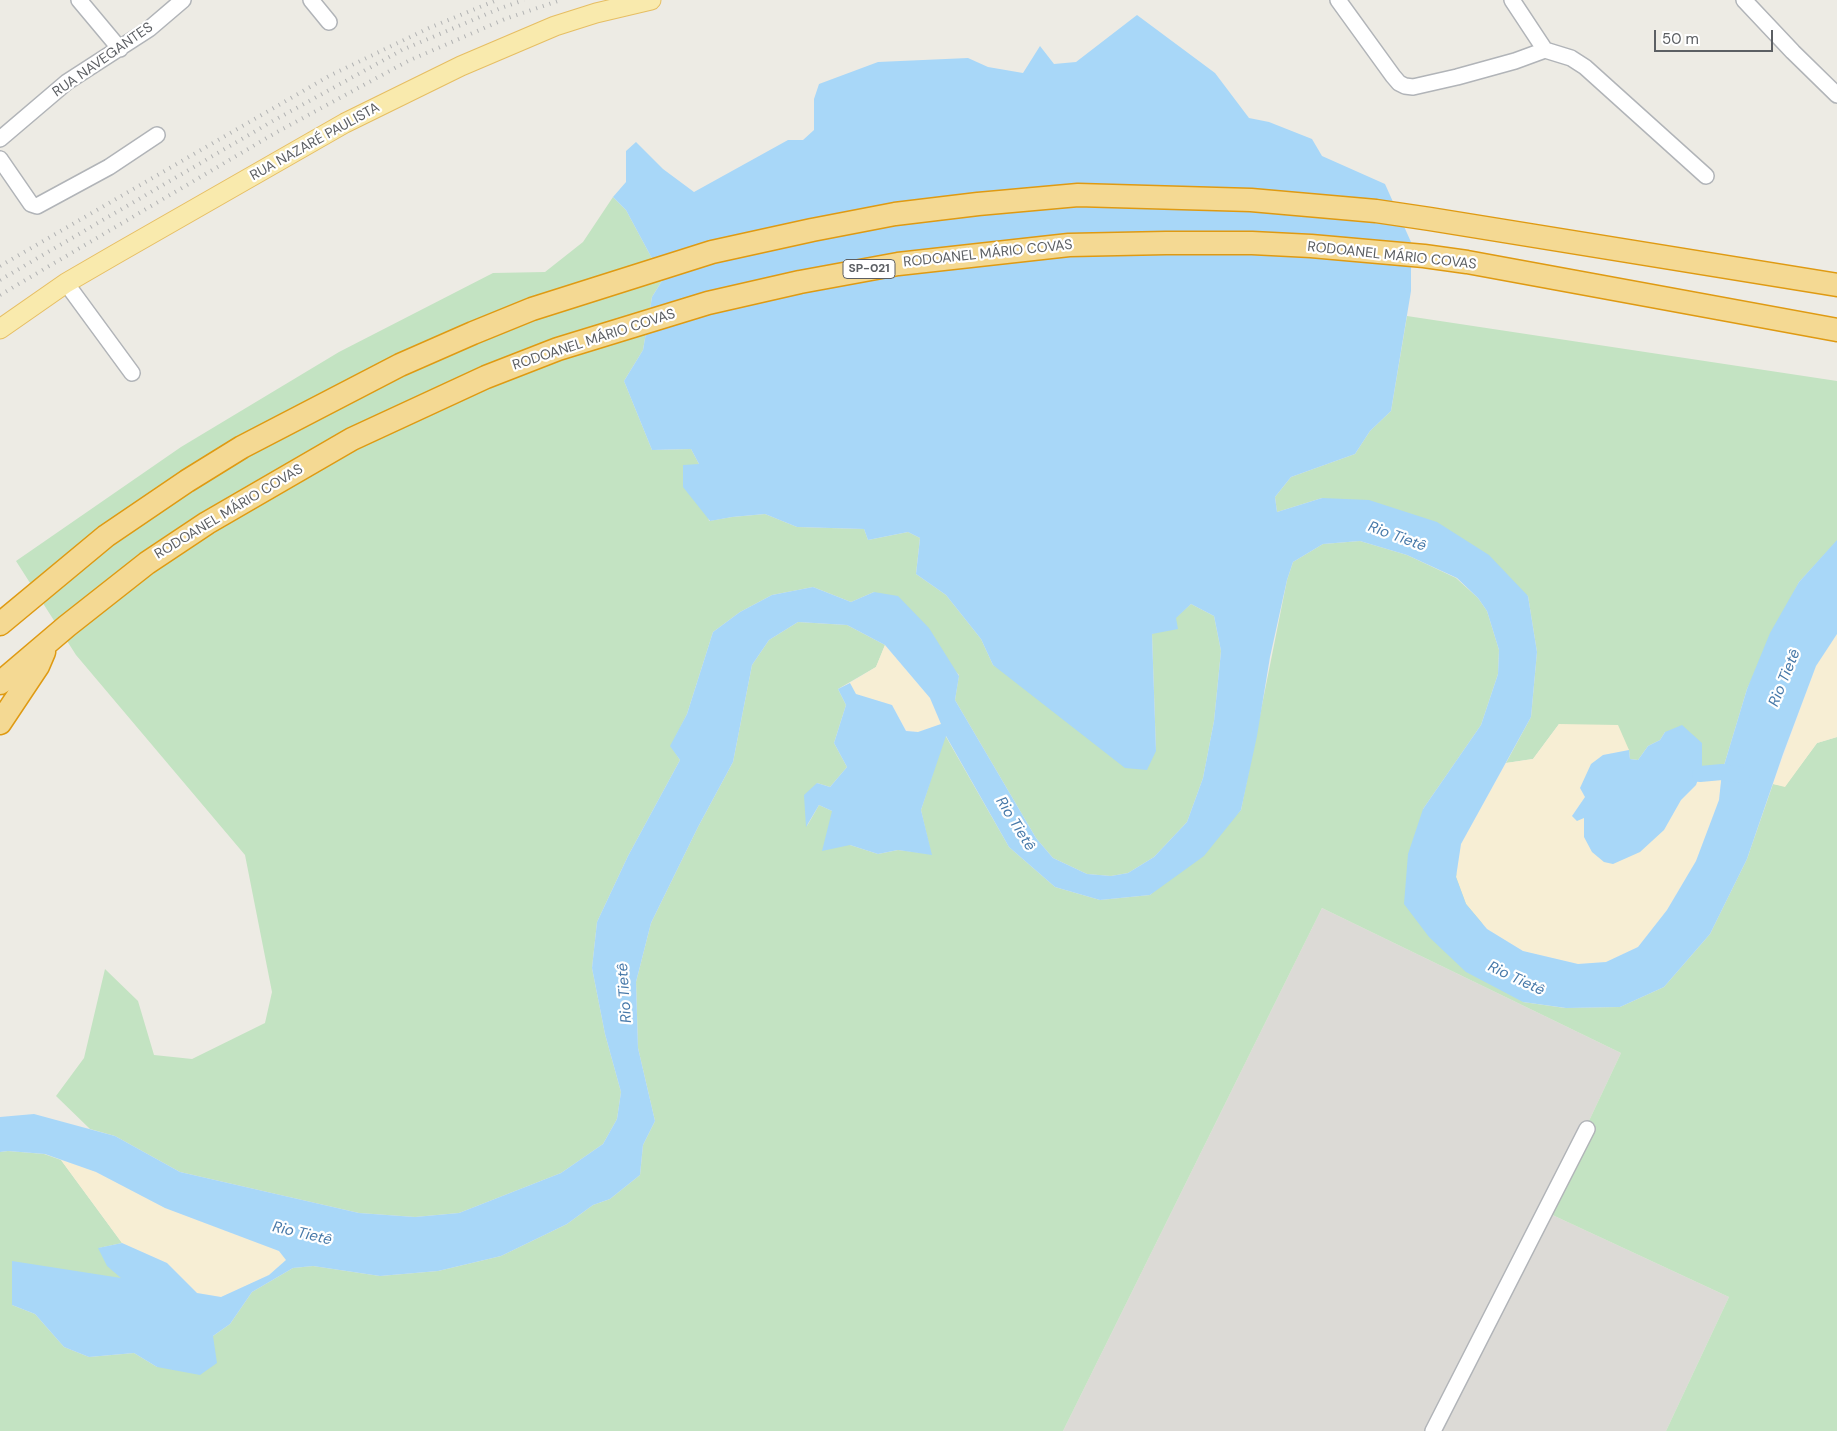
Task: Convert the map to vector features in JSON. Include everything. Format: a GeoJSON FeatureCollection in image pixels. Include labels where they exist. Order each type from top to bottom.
{"type":"FeatureCollection","features":[{"type":"Feature","properties":{"kind":"highway"},"geometry":{"type":"LineString","coordinates":[[3,620],[106,536],[187,481],[242,447],[400,365],[532,309],[712,252],[895,214],[1078,195],[1251,200],[1421,217],[1837,285]]}},
{"type":"Feature","properties":{"kind":"highway","name":"RODOANEL MÁRIO COVAS"},"geometry":{"type":"LineString","coordinates":[[0,682],[147,563],[207,523],[352,439],[486,377],[558,349],[708,303],[800,282],[898,264],[1069,245],[1252,243],[1311,246],[1424,256],[1467,262],[1837,330]]}},
{"type":"Feature","properties":{"kind":"highway"},"geometry":{"type":"LineString","coordinates":[[0,723],[38,666],[49,641]]}},
{"type":"Feature","properties":{"kind":"main road","name":"RUA NAZARÉ PAULISTA"},"geometry":{"type":"LineString","coordinates":[[0,329],[66,283],[345,123],[461,66],[555,26],[596,13],[651,0]]}},
{"type":"Feature","properties":{"kind":"street"},"geometry":{"type":"LineString","coordinates":[[79,0],[120,49]]}},
{"type":"Feature","properties":{"kind":"street","name":"RUA NAVEGANTES"},"geometry":{"type":"LineString","coordinates":[[0,139],[67,82],[149,29],[183,0]]}},
{"type":"Feature","properties":{"kind":"street"},"geometry":{"type":"LineString","coordinates":[[311,0],[329,22]]}},
{"type":"Feature","properties":{"kind":"street"},"geometry":{"type":"LineString","coordinates":[[1338,0],[1393,76],[1399,83],[1405,86],[1413,86],[1457,76],[1515,61],[1545,50],[1571,58],[1585,67],[1706,176]]}},
{"type":"Feature","properties":{"kind":"street"},"geometry":{"type":"LineString","coordinates":[[1512,0],[1545,50]]}},
{"type":"Feature","properties":{"kind":"street"},"geometry":{"type":"LineString","coordinates":[[1744,0],[1837,95]]}},
{"type":"Feature","properties":{"kind":"street"},"geometry":{"type":"LineString","coordinates":[[0,160],[31,204],[37,206],[110,167],[157,135]]}},
{"type":"Feature","properties":{"kind":"street"},"geometry":{"type":"LineString","coordinates":[[66,283],[132,373]]}},
{"type":"Feature","properties":{"kind":"street"},"geometry":{"type":"LineString","coordinates":[[1433,1431],[1587,1129]]}},
{"type":"Feature","properties":{"kind":"shaded area"},"geometry":{"type":"Polygon","coordinates":[[[1322,908],[1621,1053],[1546,1212],[1729,1297],[1666,1431],[1063,1431],[1322,908]]]}},
{"type":"Feature","properties":{"kind":"green space"},"geometry":{"type":"Polygon","coordinates":[[[613,197],[626,210],[663,279],[652,297],[643,350],[624,381],[652,450],[691,449],[699,464],[709,521],[765,514],[797,527],[864,529],[868,540],[908,532],[920,538],[916,574],[946,595],[981,639],[993,665],[1156,751],[1152,634],[1191,604],[1214,616],[1221,651],[1214,721],[1203,778],[1187,822],[1154,857],[1128,873],[1111,876],[1087,874],[1053,858],[1036,838],[955,700],[959,675],[874,592],[851,602],[813,587],[772,595],[740,612],[713,632],[687,714],[671,746],[680,760],[628,856],[597,922],[592,968],[605,1034],[621,1092],[617,1119],[603,1144],[561,1173],[459,1213],[415,1217],[359,1213],[180,1172],[115,1136],[90,1129],[56,1096],[84,1058],[105,969],[138,1001],[154,1055],[192,1059],[265,1023],[272,992],[245,855],[76,655],[16,561],[181,447],[339,352],[493,273],[545,272],[583,242],[613,197]]]}},
{"type":"Feature","properties":{"kind":"green space"},"geometry":{"type":"Polygon","coordinates":[[[1407,316],[1837,381],[1837,541],[1799,582],[1747,689],[1722,772],[1700,774],[1702,768],[1665,732],[1660,740],[1648,746],[1638,760],[1630,759],[1629,750],[1559,724],[1533,759],[1506,763],[1531,717],[1537,652],[1528,596],[1322,498],[1277,512],[1275,497],[1291,477],[1355,454],[1370,431],[1391,411],[1407,316]]]}},
{"type":"Feature","properties":{"kind":"green space"},"geometry":{"type":"Polygon","coordinates":[[[1360,541],[1407,555],[1456,578],[1478,598],[1487,611],[1499,650],[1498,674],[1481,725],[1423,809],[1523,1002],[1565,1008],[1620,1007],[1664,987],[1710,934],[1747,859],[1773,784],[1785,786],[1817,743],[1837,737],[1837,1431],[1666,1431],[1729,1297],[1546,1212],[1621,1053],[1322,908],[1063,1431],[0,1431],[0,1152],[44,1154],[61,1160],[122,1243],[99,1248],[122,1278],[12,1305],[35,1314],[64,1347],[89,1357],[134,1353],[157,1367],[213,1336],[230,1324],[252,1292],[293,1268],[313,1266],[380,1276],[438,1271],[501,1256],[567,1224],[593,1205],[610,1199],[640,1175],[643,1145],[655,1121],[638,1048],[636,982],[651,923],[698,827],[733,762],[752,665],[769,640],[798,622],[847,625],[885,645],[876,667],[838,689],[846,705],[834,743],[847,767],[830,787],[817,783],[807,826],[819,805],[832,811],[850,845],[878,854],[898,850],[931,854],[921,810],[945,735],[1009,847],[1055,887],[1100,900],[1150,895],[1241,810],[1287,580],[1293,562],[1323,544],[1360,541]]]}},
{"type":"Feature","properties":{"kind":"sand"},"geometry":{"type":"Polygon","coordinates":[[[1837,634],[1837,737],[1817,743],[1785,787],[1773,784],[1816,666],[1837,634]]]}},
{"type":"Feature","properties":{"kind":"sand"},"geometry":{"type":"Polygon","coordinates":[[[885,645],[930,698],[941,724],[918,732],[906,730],[892,705],[855,694],[850,683],[876,667],[885,645]]]}},
{"type":"Feature","properties":{"kind":"sand"},"geometry":{"type":"Polygon","coordinates":[[[1559,724],[1618,725],[1629,750],[1603,755],[1580,788],[1585,797],[1572,816],[1664,830],[1681,800],[1696,785],[1700,774],[1722,772],[1719,800],[1696,861],[1667,910],[1638,947],[1606,962],[1578,964],[1523,951],[1487,929],[1466,904],[1456,877],[1461,844],[1506,763],[1533,759],[1559,724]]]}},
{"type":"Feature","properties":{"kind":"sand"},"geometry":{"type":"Polygon","coordinates":[[[61,1160],[96,1172],[165,1208],[279,1251],[286,1260],[269,1275],[221,1297],[197,1293],[167,1263],[122,1243],[61,1160]]]}},
{"type":"Feature","properties":{"kind":"water","name":"Rio Tietê"},"geometry":{"type":"Polygon","coordinates":[[[1137,15],[1215,73],[1249,118],[1269,122],[1312,139],[1322,156],[1385,184],[1411,242],[1411,291],[1391,411],[1370,431],[1355,454],[1291,477],[1275,497],[1277,512],[1322,498],[1369,500],[1437,522],[1489,555],[1528,596],[1537,652],[1531,717],[1461,844],[1456,877],[1466,904],[1487,929],[1523,951],[1578,964],[1606,962],[1638,947],[1667,910],[1696,861],[1719,800],[1722,772],[1747,689],[1770,633],[1799,582],[1837,540],[1837,634],[1816,666],[1747,859],[1710,934],[1664,987],[1620,1007],[1566,1008],[1523,1002],[1466,972],[1429,937],[1404,904],[1408,854],[1423,809],[1481,725],[1498,674],[1499,650],[1487,611],[1478,598],[1457,578],[1407,555],[1360,541],[1323,544],[1293,562],[1287,580],[1270,657],[1257,736],[1241,810],[1204,856],[1150,895],[1100,900],[1055,887],[1009,847],[946,736],[921,810],[932,855],[898,850],[878,854],[850,845],[822,851],[832,811],[819,805],[806,827],[804,795],[817,783],[830,787],[847,767],[834,743],[846,705],[838,689],[850,683],[856,694],[892,705],[906,731],[918,732],[941,724],[930,698],[885,645],[847,625],[798,622],[769,640],[752,665],[733,762],[698,827],[651,923],[636,982],[638,1048],[655,1121],[643,1145],[640,1175],[610,1199],[593,1205],[567,1224],[501,1256],[438,1271],[380,1276],[313,1266],[293,1268],[252,1292],[230,1324],[213,1336],[217,1363],[200,1375],[157,1367],[134,1353],[89,1357],[64,1347],[35,1314],[12,1305],[12,1261],[121,1278],[107,1266],[98,1248],[122,1243],[167,1263],[197,1293],[221,1297],[269,1275],[286,1260],[279,1251],[165,1208],[96,1172],[45,1154],[0,1152],[0,1117],[34,1114],[115,1136],[180,1172],[359,1213],[415,1217],[459,1213],[561,1173],[603,1144],[617,1119],[621,1092],[605,1034],[592,968],[597,922],[628,856],[680,760],[670,746],[687,714],[713,632],[740,612],[772,595],[813,587],[851,602],[874,592],[898,596],[929,628],[959,676],[955,700],[1036,838],[1053,858],[1087,874],[1111,876],[1128,873],[1154,857],[1187,822],[1203,778],[1214,721],[1221,651],[1214,616],[1191,604],[1176,618],[1178,629],[1152,634],[1156,751],[1147,770],[1125,768],[993,665],[981,639],[946,595],[916,574],[920,538],[908,532],[868,540],[864,529],[797,527],[765,514],[710,521],[683,487],[683,465],[699,464],[691,449],[652,450],[624,381],[643,350],[652,297],[663,279],[626,210],[613,197],[626,182],[626,151],[636,142],[663,169],[694,192],[788,140],[803,140],[814,130],[814,99],[819,84],[878,62],[968,58],[988,67],[1023,73],[1040,46],[1054,64],[1076,62],[1137,15]]]}},
{"type":"Feature","properties":{"kind":"water"},"geometry":{"type":"Polygon","coordinates":[[[1682,725],[1702,743],[1702,768],[1696,785],[1681,800],[1664,830],[1640,852],[1613,864],[1604,862],[1592,852],[1584,837],[1584,818],[1577,821],[1572,816],[1585,797],[1580,788],[1591,764],[1603,755],[1629,750],[1630,759],[1638,760],[1648,746],[1660,740],[1665,732],[1682,725]]]}},
{"type":"Feature","properties":{"kind":"waterway"},"geometry":{"type":"LineString","coordinates":[[1700,774],[1722,772],[1742,775]]}},
{"type":"Feature","properties":{"kind":"railway"},"geometry":{"type":"LineString","coordinates":[[0,266],[329,76],[429,28],[497,0]]}},
{"type":"Feature","properties":{"kind":"railway"},"geometry":{"type":"LineString","coordinates":[[0,280],[271,122],[402,50],[524,0]]}},
{"type":"Feature","properties":{"kind":"railway"},"geometry":{"type":"LineString","coordinates":[[0,295],[277,132],[408,61],[505,19],[561,0]]}}]}
